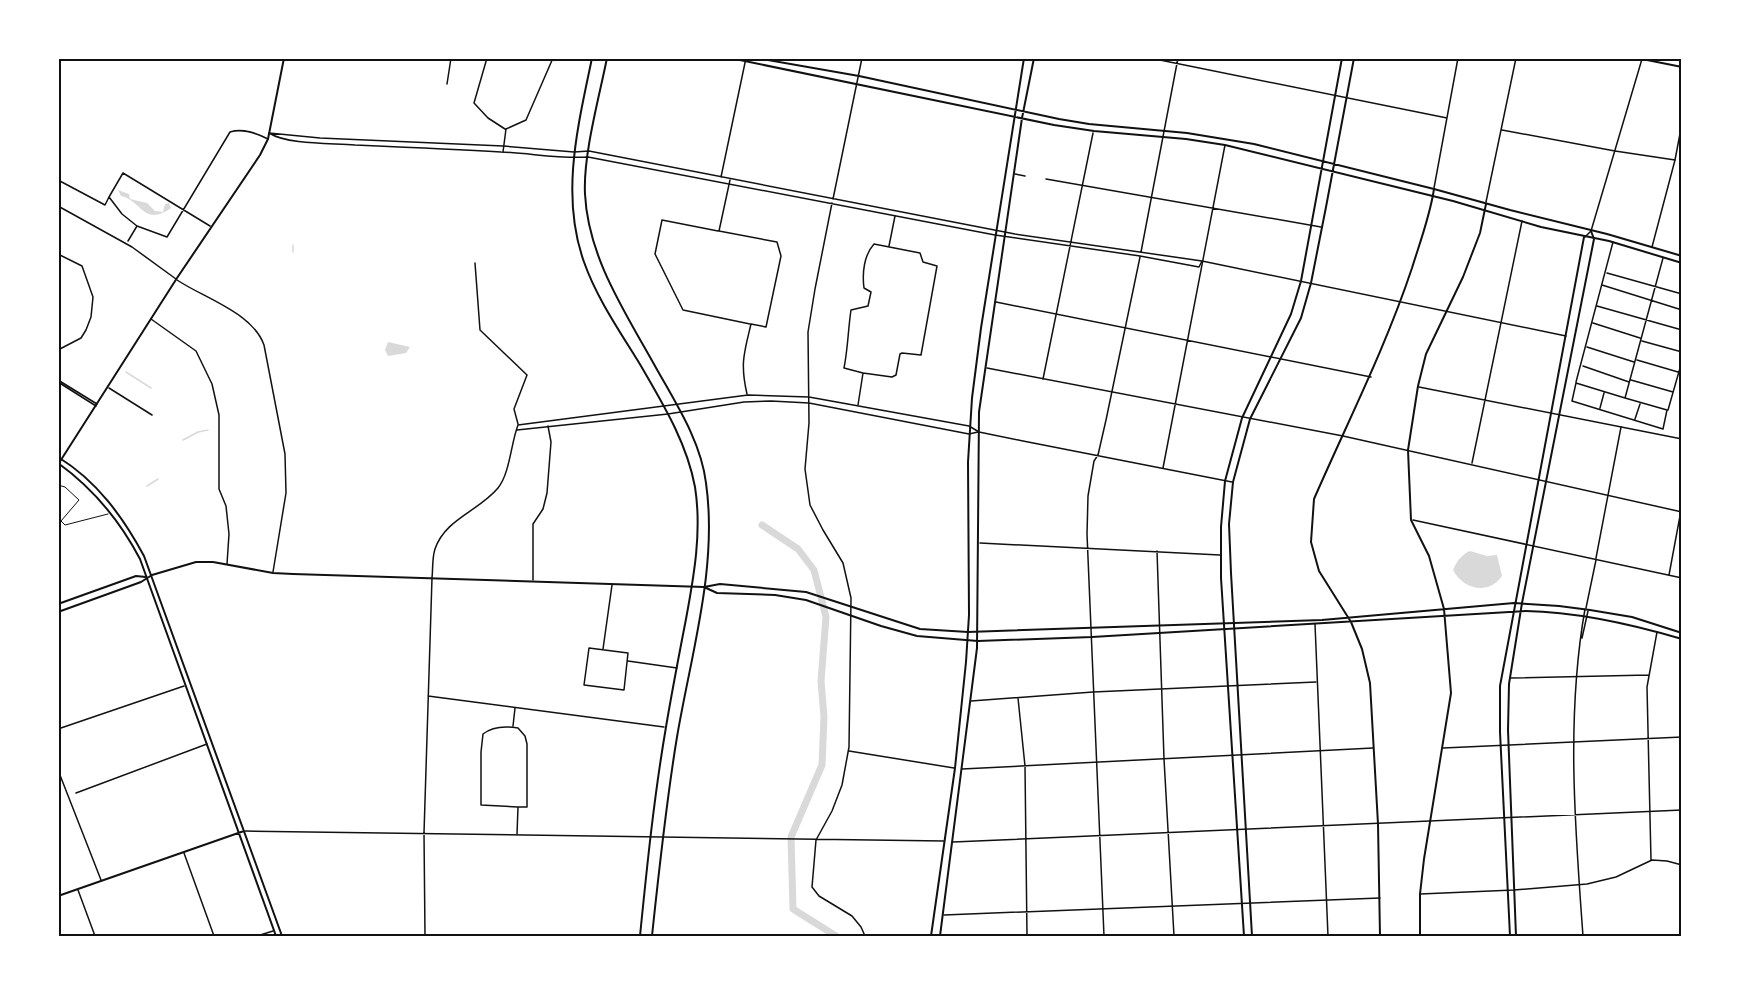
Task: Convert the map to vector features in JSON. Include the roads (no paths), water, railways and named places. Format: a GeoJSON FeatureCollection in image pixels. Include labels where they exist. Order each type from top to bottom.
{"type":"FeatureCollection","features":[{"type":"Feature","properties":{"kind":"main road"},"geometry":{"type":"LineString","coordinates":[[276,936],[146,577],[128,536],[105,505],[75,475],[59,463],[60,458],[97,405],[268,139],[284,58]]}},
{"type":"Feature","properties":{"kind":"main road"},"geometry":{"type":"LineString","coordinates":[[592,58],[573,158],[575,227],[584,261],[601,298],[668,414],[689,464],[695,488],[697,542],[692,586],[649,838],[640,936]]}},
{"type":"Feature","properties":{"kind":"main road"},"geometry":{"type":"LineString","coordinates":[[607,58],[588,157],[584,193],[587,216],[596,254],[617,297],[677,404],[694,442],[706,479],[709,517],[704,587],[677,738],[652,936]]}},
{"type":"Feature","properties":{"kind":"main road"},"geometry":{"type":"LineString","coordinates":[[730,58],[1094,131],[1164,136],[1225,145],[1433,196],[1584,237],[1612,242],[1682,263]]}},
{"type":"Feature","properties":{"kind":"main road"},"geometry":{"type":"LineString","coordinates":[[756,58],[859,76],[1089,124],[1165,130],[1224,138],[1434,189],[1682,256]]}},
{"type":"Feature","properties":{"kind":"main road"},"geometry":{"type":"LineString","coordinates":[[931,936],[962,711],[968,632],[969,426],[981,328],[1024,58]]}},
{"type":"Feature","properties":{"kind":"main road"},"geometry":{"type":"LineString","coordinates":[[940,936],[978,641],[979,412],[1022,118],[1034,58]]}},
{"type":"Feature","properties":{"kind":"main road"},"geometry":{"type":"LineString","coordinates":[[1244,936],[1221,555],[1221,527],[1226,480],[1242,418],[1291,314],[1300,281],[1342,58]]}},
{"type":"Feature","properties":{"kind":"main road"},"geometry":{"type":"LineString","coordinates":[[1252,936],[1229,524],[1233,482],[1250,419],[1300,318],[1311,283],[1354,58]]}},
{"type":"Feature","properties":{"kind":"main road"},"geometry":{"type":"LineString","coordinates":[[1642,59],[1682,67]]}},
{"type":"Feature","properties":{"kind":"main road"},"geometry":{"type":"LineString","coordinates":[[1380,936],[1378,824],[1370,683],[1362,649],[1351,622],[1320,571],[1311,542],[1314,499],[1371,377],[1401,302],[1430,211],[1434,189]]}},
{"type":"Feature","properties":{"kind":"main road"},"geometry":{"type":"LineString","coordinates":[[1420,936],[1420,894],[1451,693],[1444,609],[1429,556],[1411,520],[1408,450],[1418,386],[1426,354],[1463,277],[1480,233],[1486,203]]}},
{"type":"Feature","properties":{"kind":"main road"},"geometry":{"type":"LineString","coordinates":[[1516,936],[1508,746],[1510,678],[1533,545],[1594,239],[1591,231]]}},
{"type":"Feature","properties":{"kind":"main road"},"geometry":{"type":"LineString","coordinates":[[1510,936],[1500,686],[1584,237]]}},
{"type":"Feature","properties":{"kind":"main road"},"geometry":{"type":"LineString","coordinates":[[60,458],[91,482],[120,517],[140,549],[152,575],[282,936]]}},
{"type":"Feature","properties":{"kind":"main road"},"geometry":{"type":"LineString","coordinates":[[58,604],[136,576],[146,577],[196,562],[213,562],[273,573],[704,587],[720,584],[777,588],[809,593],[920,629],[968,632],[1347,618],[1522,603],[1586,609],[1632,617],[1682,633]]}},
{"type":"Feature","properties":{"kind":"main road"},"geometry":{"type":"LineString","coordinates":[[58,612],[141,582],[146,577]]}},
{"type":"Feature","properties":{"kind":"main road"},"geometry":{"type":"LineString","coordinates":[[704,587],[717,593],[775,595],[821,605],[917,636],[978,641],[1092,637],[1521,611],[1547,611],[1623,623],[1682,639]]}},
{"type":"Feature","properties":{"kind":"main road"},"geometry":{"type":"LineString","coordinates":[[58,896],[244,831]]}},
{"type":"Feature","properties":{"kind":"street"},"geometry":{"type":"LineString","coordinates":[[447,84],[451,58]]}},
{"type":"Feature","properties":{"kind":"street"},"geometry":{"type":"LineString","coordinates":[[487,58],[474,103],[488,117],[506,129]]}},
{"type":"Feature","properties":{"kind":"street"},"geometry":{"type":"LineString","coordinates":[[506,129],[526,120],[553,58]]}},
{"type":"Feature","properties":{"kind":"street"},"geometry":{"type":"LineString","coordinates":[[862,58],[808,332],[809,403],[806,469],[810,505],[843,563],[851,606],[849,751],[842,785],[832,811],[816,840],[812,887],[819,896],[852,916],[865,936]]}},
{"type":"Feature","properties":{"kind":"street"},"geometry":{"type":"LineString","coordinates":[[1150,58],[1447,118]]}},
{"type":"Feature","properties":{"kind":"street"},"geometry":{"type":"LineString","coordinates":[[1104,936],[1098,836],[1088,495],[1126,328],[1178,58]]}},
{"type":"Feature","properties":{"kind":"street"},"geometry":{"type":"LineString","coordinates":[[1434,189],[1458,58]]}},
{"type":"Feature","properties":{"kind":"street"},"geometry":{"type":"LineString","coordinates":[[1486,203],[1516,58]]}},
{"type":"Feature","properties":{"kind":"street"},"geometry":{"type":"LineString","coordinates":[[1584,237],[1591,231],[1642,59]]}},
{"type":"Feature","properties":{"kind":"street"},"geometry":{"type":"LineString","coordinates":[[721,178],[745,60]]}},
{"type":"Feature","properties":{"kind":"street"},"geometry":{"type":"LineString","coordinates":[[1652,248],[1675,160],[1682,123]]}},
{"type":"Feature","properties":{"kind":"street"},"geometry":{"type":"LineString","coordinates":[[503,152],[506,129]]}},
{"type":"Feature","properties":{"kind":"street"},"geometry":{"type":"LineString","coordinates":[[109,197],[122,214],[137,226],[167,237],[230,132],[238,130],[258,134],[268,139]]}},
{"type":"Feature","properties":{"kind":"street"},"geometry":{"type":"LineString","coordinates":[[1502,130],[1675,160]]}},
{"type":"Feature","properties":{"kind":"street"},"geometry":{"type":"LineString","coordinates":[[1043,379],[1094,131]]}},
{"type":"Feature","properties":{"kind":"street"},"geometry":{"type":"LineString","coordinates":[[269,133],[320,138],[589,151],[1070,244]]}},
{"type":"Feature","properties":{"kind":"street"},"geometry":{"type":"LineString","coordinates":[[269,133],[275,137],[309,142],[573,158],[588,157],[995,235],[1140,254],[1199,267],[1202,261]]}},
{"type":"Feature","properties":{"kind":"street"},"geometry":{"type":"LineString","coordinates":[[1163,468],[1225,145]]}},
{"type":"Feature","properties":{"kind":"street"},"geometry":{"type":"LineString","coordinates":[[58,180],[105,205],[123,173],[212,227]]}},
{"type":"Feature","properties":{"kind":"street"},"geometry":{"type":"LineString","coordinates":[[1014,174],[1025,176]]}},
{"type":"Feature","properties":{"kind":"street"},"geometry":{"type":"LineString","coordinates":[[1046,179],[1322,227]]}},
{"type":"Feature","properties":{"kind":"street"},"geometry":{"type":"LineString","coordinates":[[719,231],[730,180]]}},
{"type":"Feature","properties":{"kind":"street"},"geometry":{"type":"LineString","coordinates":[[58,206],[132,247],[176,279],[235,313],[250,324],[261,338],[285,465],[286,493],[273,573]]}},
{"type":"Feature","properties":{"kind":"street"},"geometry":{"type":"LineString","coordinates":[[889,247],[895,215]]}},
{"type":"Feature","properties":{"kind":"street"},"geometry":{"type":"LineString","coordinates":[[662,220],[777,242],[781,256],[766,327],[751,324],[683,310],[655,254],[662,220]]}},
{"type":"Feature","properties":{"kind":"street"},"geometry":{"type":"LineString","coordinates":[[1472,464],[1522,221]]}},
{"type":"Feature","properties":{"kind":"street"},"geometry":{"type":"LineString","coordinates":[[128,241],[137,226]]}},
{"type":"Feature","properties":{"kind":"street"},"geometry":{"type":"LineString","coordinates":[[1612,242],[1572,401],[1663,429],[1682,361]]}},
{"type":"Feature","properties":{"kind":"street"},"geometry":{"type":"LineString","coordinates":[[874,244],[920,253],[923,262],[937,266],[921,355],[902,352],[896,375],[892,377],[863,373],[844,368],[851,310],[868,306],[871,292],[864,288],[863,278],[868,251],[874,244]]}},
{"type":"Feature","properties":{"kind":"street"},"geometry":{"type":"LineString","coordinates":[[1140,254],[1149,252],[1202,261],[1566,336]]}},
{"type":"Feature","properties":{"kind":"street"},"geometry":{"type":"LineString","coordinates":[[58,254],[82,266],[93,297],[91,316],[81,338],[58,350]]}},
{"type":"Feature","properties":{"kind":"street"},"geometry":{"type":"LineString","coordinates":[[1625,398],[1663,257]]}},
{"type":"Feature","properties":{"kind":"street"},"geometry":{"type":"LineString","coordinates":[[425,936],[424,833],[427,696],[435,550],[445,532],[463,515],[483,503],[500,486],[518,425],[514,410],[527,375],[480,330],[475,263]]}},
{"type":"Feature","properties":{"kind":"street"},"geometry":{"type":"LineString","coordinates":[[1605,273],[1682,294]]}},
{"type":"Feature","properties":{"kind":"street"},"geometry":{"type":"LineString","coordinates":[[1602,285],[1682,310]]}},
{"type":"Feature","properties":{"kind":"street"},"geometry":{"type":"LineString","coordinates":[[996,302],[1371,377]]}},
{"type":"Feature","properties":{"kind":"street"},"geometry":{"type":"LineString","coordinates":[[1597,306],[1682,330]]}},
{"type":"Feature","properties":{"kind":"street"},"geometry":{"type":"LineString","coordinates":[[151,319],[196,351],[212,384],[219,415],[219,489],[226,506],[229,534],[227,564]]}},
{"type":"Feature","properties":{"kind":"street"},"geometry":{"type":"LineString","coordinates":[[1592,323],[1682,352]]}},
{"type":"Feature","properties":{"kind":"street"},"geometry":{"type":"LineString","coordinates":[[748,395],[742,374],[751,324]]}},
{"type":"Feature","properties":{"kind":"street"},"geometry":{"type":"LineString","coordinates":[[1586,347],[1678,372]]}},
{"type":"Feature","properties":{"kind":"street"},"geometry":{"type":"LineString","coordinates":[[1581,365],[1673,392]]}},
{"type":"Feature","properties":{"kind":"street"},"geometry":{"type":"LineString","coordinates":[[986,368],[1343,436],[1539,478],[1546,482],[1681,512]]}},
{"type":"Feature","properties":{"kind":"street"},"geometry":{"type":"LineString","coordinates":[[857,406],[863,373]]}},
{"type":"Feature","properties":{"kind":"street"},"geometry":{"type":"LineString","coordinates":[[58,381],[97,405]]}},
{"type":"Feature","properties":{"kind":"street"},"geometry":{"type":"LineString","coordinates":[[1576,383],[1667,411]]}},
{"type":"Feature","properties":{"kind":"street"},"geometry":{"type":"LineString","coordinates":[[1418,386],[1682,440]]}},
{"type":"Feature","properties":{"kind":"street"},"geometry":{"type":"LineString","coordinates":[[108,387],[152,415]]}},
{"type":"Feature","properties":{"kind":"street"},"geometry":{"type":"LineString","coordinates":[[1599,409],[1605,392]]}},
{"type":"Feature","properties":{"kind":"street"},"geometry":{"type":"LineString","coordinates":[[518,425],[748,395],[809,397],[969,426],[979,432],[1233,482]]}},
{"type":"Feature","properties":{"kind":"street"},"geometry":{"type":"LineString","coordinates":[[516,430],[668,414],[744,402],[809,403],[969,434],[979,432]]}},
{"type":"Feature","properties":{"kind":"street"},"geometry":{"type":"LineString","coordinates":[[1635,420],[1640,402]]}},
{"type":"Feature","properties":{"kind":"street"},"geometry":{"type":"LineString","coordinates":[[533,581],[533,524],[543,509],[548,493],[551,442],[548,426]]}},
{"type":"Feature","properties":{"kind":"street"},"geometry":{"type":"LineString","coordinates":[[1583,936],[1573,742],[1576,675],[1580,636],[1621,427]]}},
{"type":"Feature","properties":{"kind":"street"},"geometry":{"type":"LineString","coordinates":[[1668,576],[1682,505]]}},
{"type":"Feature","properties":{"kind":"street"},"geometry":{"type":"LineString","coordinates":[[1411,520],[1682,578]]}},
{"type":"Feature","properties":{"kind":"street"},"geometry":{"type":"LineString","coordinates":[[979,543],[1221,555]]}},
{"type":"Feature","properties":{"kind":"street"},"geometry":{"type":"LineString","coordinates":[[1157,551],[1164,759],[1174,936]]}},
{"type":"Feature","properties":{"kind":"street"},"geometry":{"type":"LineString","coordinates":[[603,650],[612,584]]}},
{"type":"Feature","properties":{"kind":"street"},"geometry":{"type":"LineString","coordinates":[[1315,624],[1328,936]]}},
{"type":"Feature","properties":{"kind":"street"},"geometry":{"type":"LineString","coordinates":[[1651,861],[1647,687],[1657,632]]}},
{"type":"Feature","properties":{"kind":"street"},"geometry":{"type":"LineString","coordinates":[[589,648],[628,653],[627,661],[624,690],[584,685],[589,648]]}},
{"type":"Feature","properties":{"kind":"street"},"geometry":{"type":"LineString","coordinates":[[627,661],[677,668]]}},
{"type":"Feature","properties":{"kind":"street"},"geometry":{"type":"LineString","coordinates":[[1510,678],[1649,675]]}},
{"type":"Feature","properties":{"kind":"street"},"geometry":{"type":"LineString","coordinates":[[971,701],[1162,688],[1316,681]]}},
{"type":"Feature","properties":{"kind":"street"},"geometry":{"type":"LineString","coordinates":[[58,729],[185,686]]}},
{"type":"Feature","properties":{"kind":"street"},"geometry":{"type":"LineString","coordinates":[[427,696],[666,728]]}},
{"type":"Feature","properties":{"kind":"street"},"geometry":{"type":"LineString","coordinates":[[1018,698],[1025,766],[1027,936]]}},
{"type":"Feature","properties":{"kind":"street"},"geometry":{"type":"LineString","coordinates":[[513,727],[515,708]]}},
{"type":"Feature","properties":{"kind":"street"},"geometry":{"type":"LineString","coordinates":[[502,726],[513,727],[519,729],[525,736],[527,807],[518,807],[481,805],[481,752],[483,734],[487,730],[502,726]]}},
{"type":"Feature","properties":{"kind":"street"},"geometry":{"type":"LineString","coordinates":[[1442,748],[1682,738]]}},
{"type":"Feature","properties":{"kind":"street"},"geometry":{"type":"LineString","coordinates":[[76,793],[207,744]]}},
{"type":"Feature","properties":{"kind":"street"},"geometry":{"type":"LineString","coordinates":[[962,769],[1374,748]]}},
{"type":"Feature","properties":{"kind":"street"},"geometry":{"type":"LineString","coordinates":[[849,751],[955,768]]}},
{"type":"Feature","properties":{"kind":"street"},"geometry":{"type":"LineString","coordinates":[[58,770],[102,880]]}},
{"type":"Feature","properties":{"kind":"street"},"geometry":{"type":"LineString","coordinates":[[517,835],[518,807]]}},
{"type":"Feature","properties":{"kind":"street"},"geometry":{"type":"LineString","coordinates":[[953,842],[1682,810]]}},
{"type":"Feature","properties":{"kind":"street"},"geometry":{"type":"LineString","coordinates":[[244,831],[944,842]]}},
{"type":"Feature","properties":{"kind":"street"},"geometry":{"type":"LineString","coordinates":[[183,851],[214,936]]}},
{"type":"Feature","properties":{"kind":"street"},"geometry":{"type":"LineString","coordinates":[[1420,894],[1514,890],[1579,884],[1616,877],[1651,861],[1667,861],[1682,865]]}},
{"type":"Feature","properties":{"kind":"street"},"geometry":{"type":"LineString","coordinates":[[78,889],[95,936]]}},
{"type":"Feature","properties":{"kind":"street"},"geometry":{"type":"LineString","coordinates":[[943,915],[1380,898]]}},
{"type":"Feature","properties":{"kind":"street"},"geometry":{"type":"LineString","coordinates":[[257,936],[274,931]]}},
{"type":"Feature","properties":{"kind":"lane"},"geometry":{"type":"LineString","coordinates":[[58,485],[65,487],[79,500],[61,521],[65,525],[111,513]]}},
{"type":"Feature","properties":{"kind":"waterway"},"geometry":{"type":"LineString","coordinates":[[293,245],[293,252]]}},
{"type":"Feature","properties":{"kind":"waterway"},"geometry":{"type":"LineString","coordinates":[[126,372],[151,388]]}},
{"type":"Feature","properties":{"kind":"waterway"},"geometry":{"type":"LineString","coordinates":[[183,440],[198,432],[208,430]]}},
{"type":"Feature","properties":{"kind":"waterway"},"geometry":{"type":"LineString","coordinates":[[147,486],[158,479]]}},
{"type":"Feature","properties":{"kind":"waterway"},"geometry":{"type":"LineString","coordinates":[[762,525],[798,549],[814,570],[826,617],[821,681],[824,717],[822,765],[791,837],[793,909],[836,936]]}}]}
